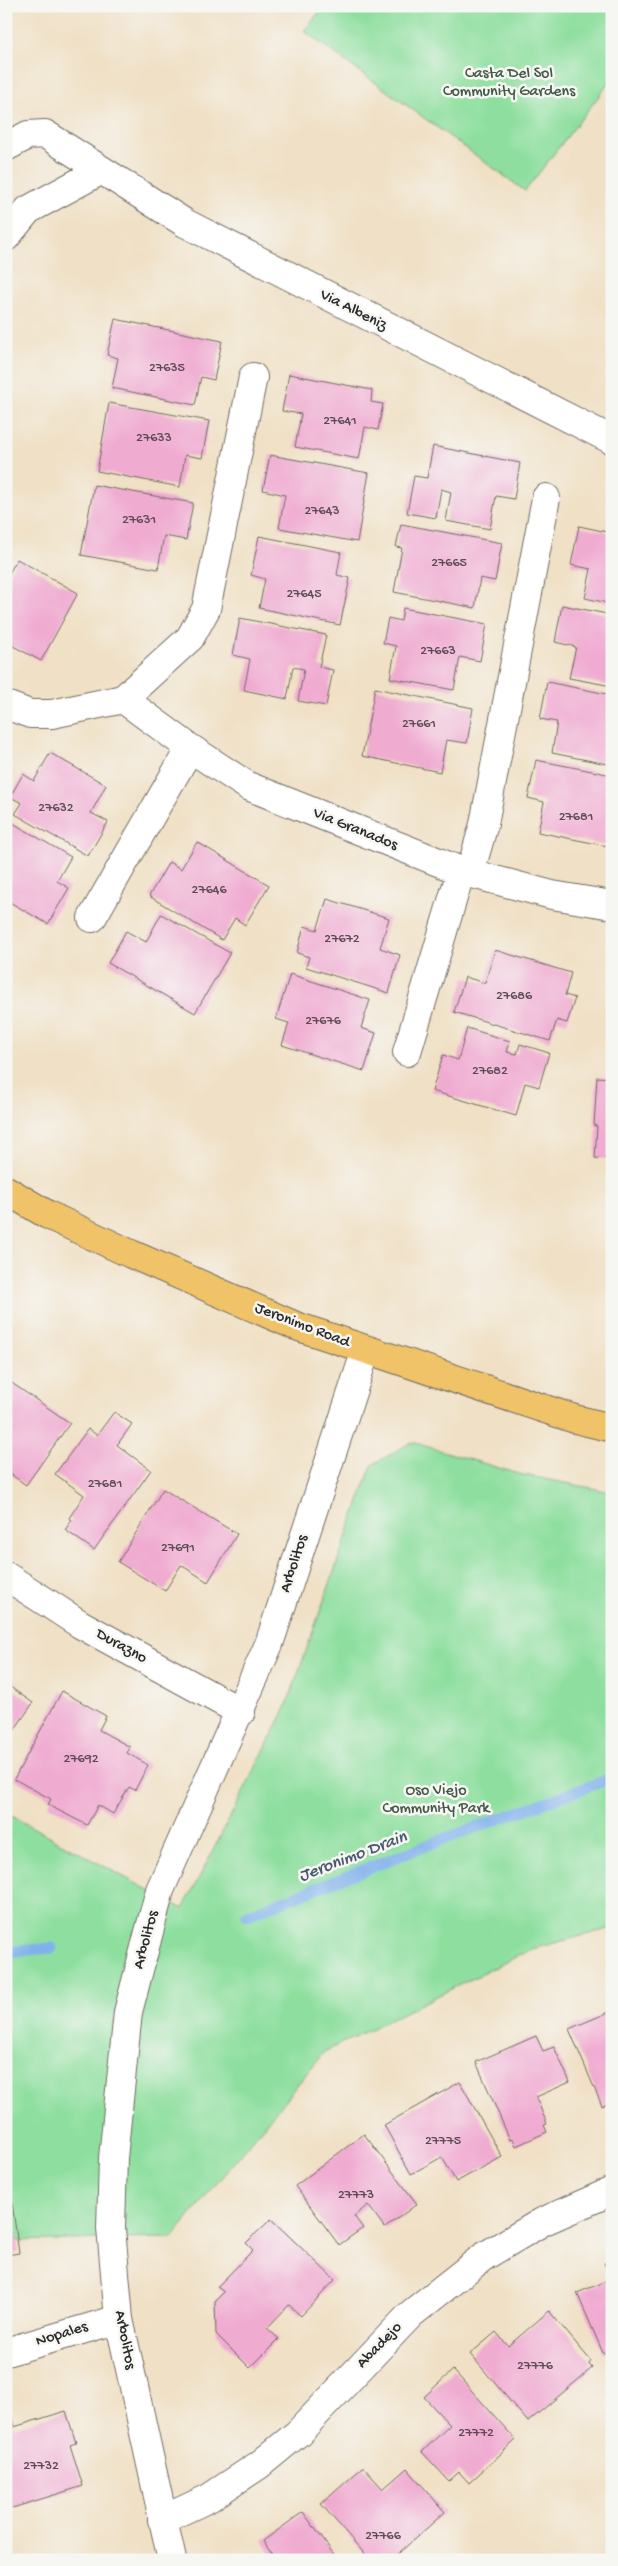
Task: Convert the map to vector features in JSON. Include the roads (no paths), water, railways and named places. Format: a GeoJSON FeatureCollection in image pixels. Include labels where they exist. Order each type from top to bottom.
{"type":"FeatureCollection","features":[{"type":"Feature","properties":{"kind":"main road","name":"Jeronimo Road"},"geometry":{"type":"LineString","coordinates":[[6,1190],[48,1215],[131,1254],[296,1326],[575,1419],[612,1428]]}},
{"type":"Feature","properties":{"kind":"street","name":"Via Albeniz"},"geometry":{"type":"LineString","coordinates":[[6,147],[28,135],[45,134],[100,171],[184,223],[612,440]]}},
{"type":"Feature","properties":{"kind":"street"},"geometry":{"type":"LineString","coordinates":[[6,237],[28,210],[100,171]]}},
{"type":"Feature","properties":{"kind":"street"},"geometry":{"type":"LineString","coordinates":[[6,705],[30,714],[52,714],[122,699],[190,638],[206,609],[253,377]]}},
{"type":"Feature","properties":{"kind":"street"},"geometry":{"type":"LineString","coordinates":[[407,1052],[465,872],[484,824],[546,498]]}},
{"type":"Feature","properties":{"kind":"street","name":"Via Granados"},"geometry":{"type":"LineString","coordinates":[[122,699],[190,748],[248,786],[465,872],[552,895],[612,905]]}},
{"type":"Feature","properties":{"kind":"street"},"geometry":{"type":"LineString","coordinates":[[92,918],[190,748]]}},
{"type":"Feature","properties":{"kind":"street","name":"Arbolitos"},"geometry":{"type":"LineString","coordinates":[[172,2560],[119,2319],[111,2228],[112,2158],[128,2012],[160,1890],[193,1812],[241,1712],[269,1644],[366,1350]]}},
{"type":"Feature","properties":{"kind":"street","name":"Durazno"},"geometry":{"type":"LineString","coordinates":[[6,1576],[80,1624],[241,1712]]}},
{"type":"Feature","properties":{"kind":"street","name":"Abadejo"},"geometry":{"type":"LineString","coordinates":[[162,2520],[209,2498],[259,2465],[292,2438],[411,2314],[483,2257],[542,2222],[612,2191]]}},
{"type":"Feature","properties":{"kind":"street","name":"Nopales"},"geometry":{"type":"LineString","coordinates":[[6,2352],[119,2319]]}},
{"type":"Feature","properties":{"kind":"waterway","name":"Jeronimo Drain"},"geometry":{"type":"LineString","coordinates":[[247,1915],[433,1843],[612,1778]]}},
{"type":"Feature","properties":{"kind":"waterway","name":"Jeronimo Drain"},"geometry":{"type":"LineString","coordinates":[[6,1952],[52,1948]]}},
{"type":"Feature","properties":{"kind":"park label","name":"Casta Del Sol Community Gardens"},"geometry":{"type":"Point","coordinates":[509,83]}},
{"type":"Feature","properties":{"kind":"park label","name":"Oso Viejo Community Park"},"geometry":{"type":"Point","coordinates":[436,1800]}}]}
